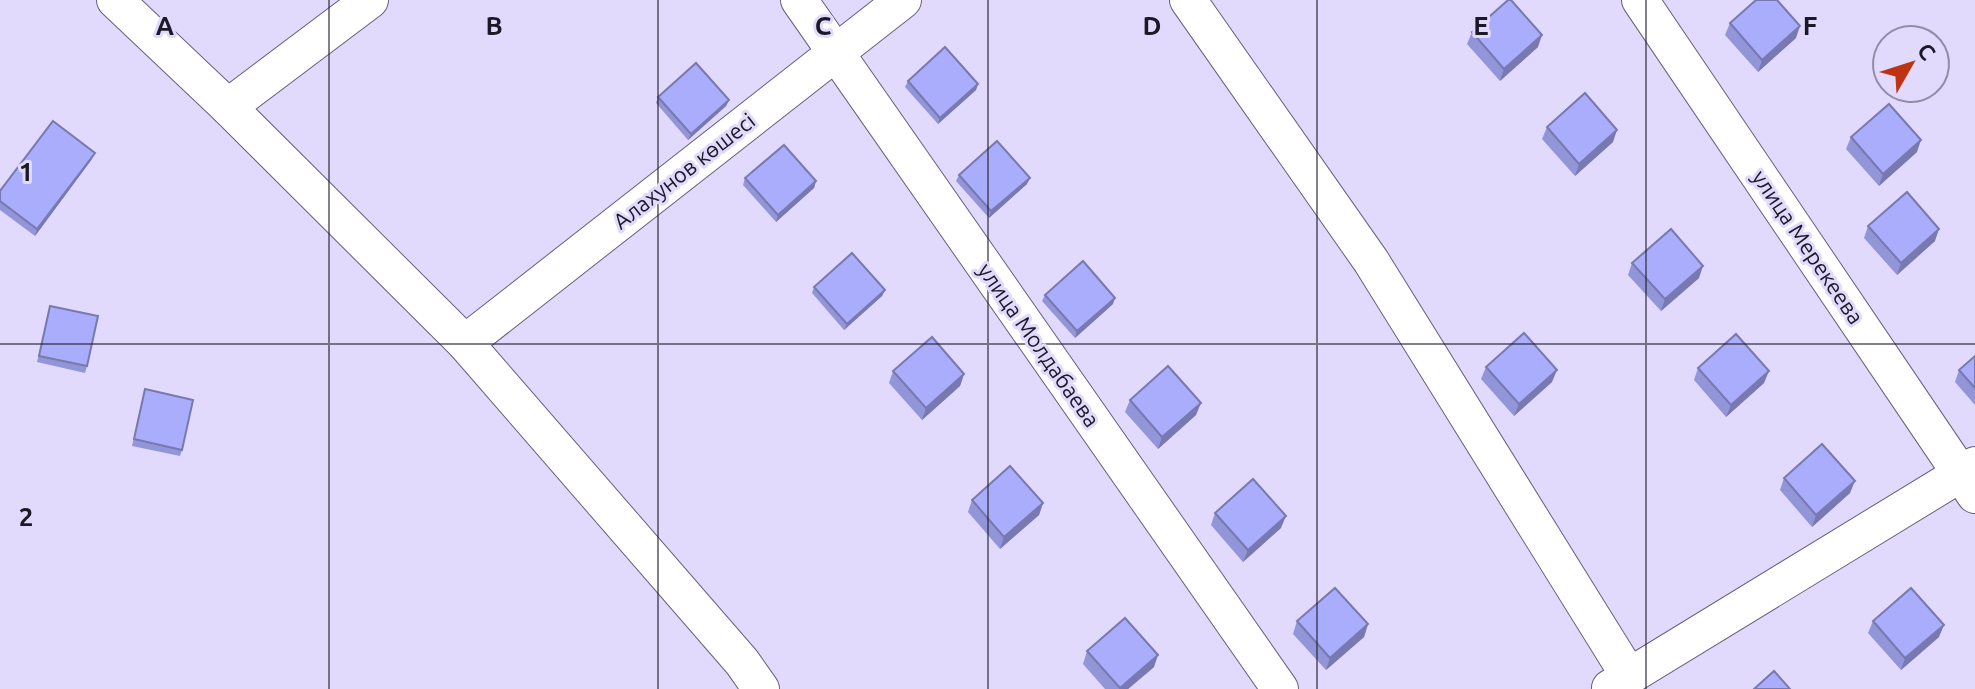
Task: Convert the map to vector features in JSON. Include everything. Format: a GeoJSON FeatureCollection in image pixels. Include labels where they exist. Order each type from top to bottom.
{"type":"FeatureCollection","features":[{"type":"Feature","properties":{"kind":"street"},"geometry":{"type":"LineString","coordinates":[[115,0],[228,107],[465,343],[742,662],[761,689]]}},
{"type":"Feature","properties":{"kind":"street"},"geometry":{"type":"LineString","coordinates":[[228,107],[370,0]]}},
{"type":"Feature","properties":{"kind":"street","name":"улица Молдабаева"},"geometry":{"type":"LineString","coordinates":[[799,0],[1280,689]]}},
{"type":"Feature","properties":{"kind":"street","name":"Алахунов көшесі"},"geometry":{"type":"LineString","coordinates":[[465,343],[903,0]]}},
{"type":"Feature","properties":{"kind":"street"},"geometry":{"type":"LineString","coordinates":[[1188,0],[1371,261],[1619,683],[1970,478]]}},
{"type":"Feature","properties":{"kind":"street","name":"улица Мерекеева"},"geometry":{"type":"LineString","coordinates":[[1640,0],[1970,478]]}},
{"type":"Feature","properties":{"kind":"building"},"geometry":{"type":"Polygon","coordinates":[[[1508,0],[1542,35],[1504,69],[1472,32],[1508,0]]]}},
{"type":"Feature","properties":{"kind":"building"},"geometry":{"type":"Polygon","coordinates":[[[1756,0],[1777,0],[1800,26],[1762,60],[1730,23],[1756,0]]]}},
{"type":"Feature","properties":{"kind":"building"},"geometry":{"type":"Polygon","coordinates":[[[945,47],[978,84],[940,118],[908,81],[945,47]]]}},
{"type":"Feature","properties":{"kind":"building"},"geometry":{"type":"Polygon","coordinates":[[[696,63],[729,100],[691,134],[658,97],[696,63]]]}},
{"type":"Feature","properties":{"kind":"building"},"geometry":{"type":"Polygon","coordinates":[[[1585,93],[1617,130],[1579,164],[1547,127],[1585,93]]]}},
{"type":"Feature","properties":{"kind":"building"},"geometry":{"type":"Polygon","coordinates":[[[1889,104],[1921,140],[1883,174],[1851,137],[1889,104]]]}},
{"type":"Feature","properties":{"kind":"building"},"geometry":{"type":"Polygon","coordinates":[[[53,121],[95,153],[37,229],[0,201],[0,191],[53,121]]]}},
{"type":"Feature","properties":{"kind":"building"},"geometry":{"type":"Polygon","coordinates":[[[997,141],[1030,178],[991,211],[959,175],[997,141]]]}},
{"type":"Feature","properties":{"kind":"building"},"geometry":{"type":"Polygon","coordinates":[[[784,145],[816,181],[778,215],[745,178],[784,145]]]}},
{"type":"Feature","properties":{"kind":"building"},"geometry":{"type":"Polygon","coordinates":[[[1907,192],[1939,229],[1901,263],[1868,226],[1907,192]]]}},
{"type":"Feature","properties":{"kind":"building"},"geometry":{"type":"Polygon","coordinates":[[[1671,229],[1703,266],[1665,299],[1632,263],[1671,229]]]}},
{"type":"Feature","properties":{"kind":"building"},"geometry":{"type":"Polygon","coordinates":[[[852,253],[885,290],[847,324],[814,287],[852,253]]]}},
{"type":"Feature","properties":{"kind":"building"},"geometry":{"type":"Polygon","coordinates":[[[1083,261],[1115,298],[1077,331],[1045,295],[1083,261]]]}},
{"type":"Feature","properties":{"kind":"building"},"geometry":{"type":"Polygon","coordinates":[[[50,306],[98,316],[87,366],[39,356],[50,306]]]}},
{"type":"Feature","properties":{"kind":"building"},"geometry":{"type":"Polygon","coordinates":[[[1524,333],[1557,370],[1519,404],[1486,367],[1524,333]]]}},
{"type":"Feature","properties":{"kind":"building"},"geometry":{"type":"Polygon","coordinates":[[[1736,334],[1769,371],[1731,405],[1698,368],[1736,334]]]}},
{"type":"Feature","properties":{"kind":"building"},"geometry":{"type":"Polygon","coordinates":[[[932,337],[964,374],[926,408],[893,371],[932,337]]]}},
{"type":"Feature","properties":{"kind":"building"},"geometry":{"type":"Polygon","coordinates":[[[1975,356],[1975,388],[1959,370],[1975,356]]]}},
{"type":"Feature","properties":{"kind":"building"},"geometry":{"type":"Polygon","coordinates":[[[1168,366],[1201,403],[1162,437],[1130,400],[1168,366]]]}},
{"type":"Feature","properties":{"kind":"building"},"geometry":{"type":"Polygon","coordinates":[[[145,389],[193,400],[182,450],[134,439],[145,389]]]}},
{"type":"Feature","properties":{"kind":"building"},"geometry":{"type":"Polygon","coordinates":[[[1822,444],[1855,481],[1816,515],[1784,478],[1822,444]]]}},
{"type":"Feature","properties":{"kind":"building"},"geometry":{"type":"Polygon","coordinates":[[[1010,466],[1043,503],[1004,537],[972,500],[1010,466]]]}},
{"type":"Feature","properties":{"kind":"building"},"geometry":{"type":"Polygon","coordinates":[[[1253,479],[1286,516],[1248,550],[1215,513],[1253,479]]]}},
{"type":"Feature","properties":{"kind":"building"},"geometry":{"type":"Polygon","coordinates":[[[1335,588],[1368,624],[1330,658],[1297,621],[1335,588]]]}},
{"type":"Feature","properties":{"kind":"building"},"geometry":{"type":"Polygon","coordinates":[[[1911,588],[1944,625],[1905,658],[1873,621],[1911,588]]]}},
{"type":"Feature","properties":{"kind":"building"},"geometry":{"type":"Polygon","coordinates":[[[1125,618],[1158,655],[1120,688],[1087,651],[1125,618]]]}},
{"type":"Feature","properties":{"kind":"building"},"geometry":{"type":"Polygon","coordinates":[[[1774,671],[1790,689],[1754,689],[1774,671]]]}}]}
